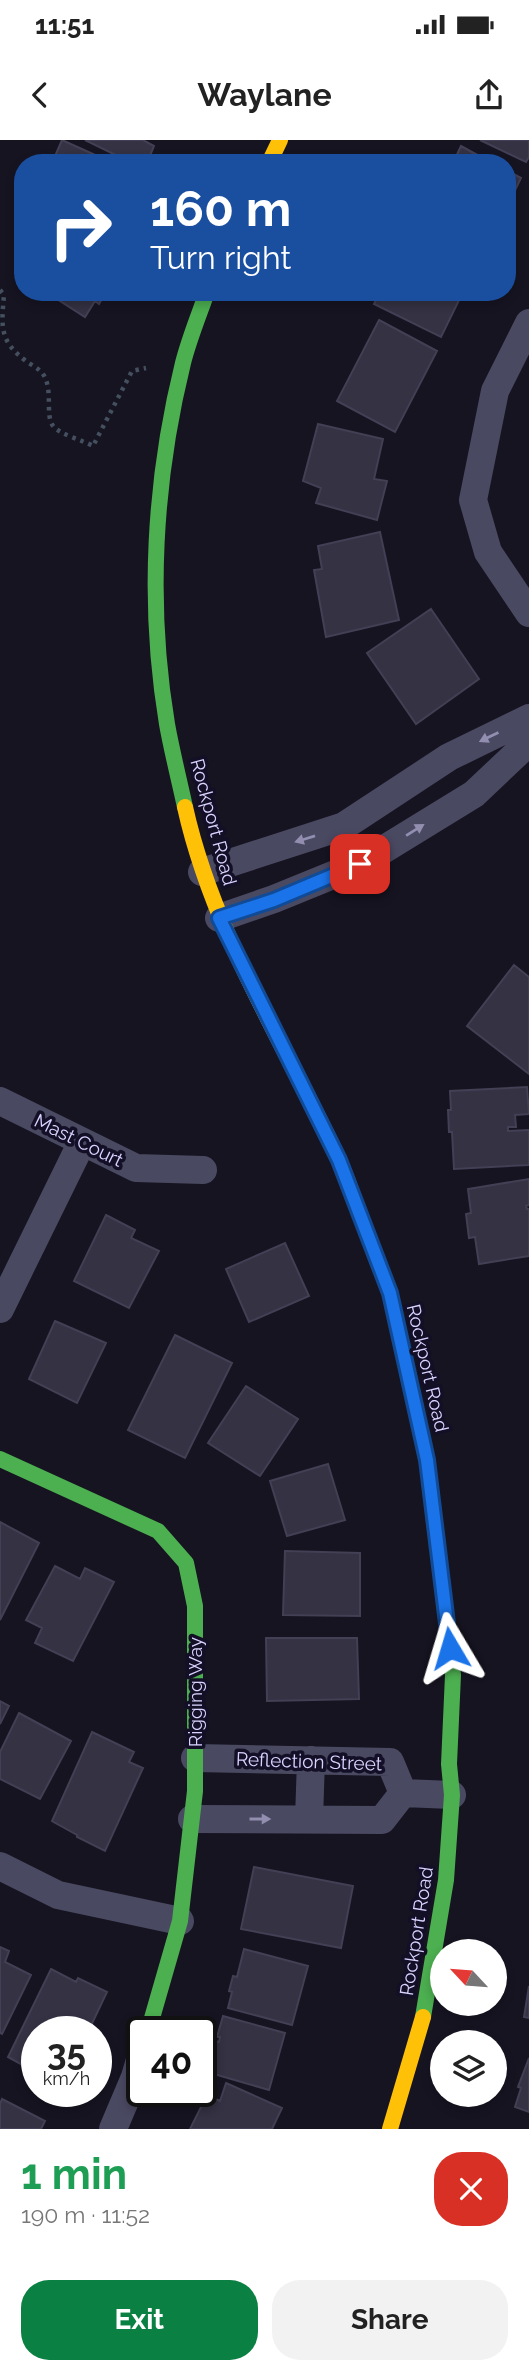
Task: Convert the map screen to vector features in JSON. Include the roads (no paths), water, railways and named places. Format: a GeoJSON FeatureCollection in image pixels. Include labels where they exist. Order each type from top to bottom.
{"type":"FeatureCollection","features":[{"type":"Feature","properties":{"kind":"street","name":"Rockport Road"},"geometry":{"type":"LineString","coordinates":[[204,301],[175,390],[162,467],[155,551],[158,636],[167,723],[191,833],[219,918],[339,1160],[390,1293],[429,1474],[453,1675],[449,1764],[452,1795],[446,1880],[426,2007],[390,2129]]}},
{"type":"Feature","properties":{"kind":"street"},"geometry":{"type":"LineString","coordinates":[[529,323],[495,391],[473,500],[488,552],[529,613]]}},
{"type":"Feature","properties":{"kind":"street"},"geometry":{"type":"LineString","coordinates":[[202,872],[344,826],[449,757],[529,718]]}},
{"type":"Feature","properties":{"kind":"street"},"geometry":{"type":"LineString","coordinates":[[219,918],[274,900],[360,864],[474,794],[529,742]]}},
{"type":"Feature","properties":{"kind":"street"},"geometry":{"type":"LineString","coordinates":[[422,774],[447,810]]}},
{"type":"Feature","properties":{"kind":"street","name":"Mast Court"},"geometry":{"type":"LineString","coordinates":[[0,1101],[136,1168],[203,1170]]}},
{"type":"Feature","properties":{"kind":"street"},"geometry":{"type":"LineString","coordinates":[[0,1309],[82,1142]]}},
{"type":"Feature","properties":{"kind":"street","name":"Rigging Way"},"geometry":{"type":"LineString","coordinates":[[0,1459],[158,1531],[186,1563],[195,1606],[195,1791],[180,1921],[153,2016]]}},
{"type":"Feature","properties":{"kind":"street","name":"Reflection Street"},"geometry":{"type":"LineString","coordinates":[[195,1758],[390,1762],[403,1793]]}},
{"type":"Feature","properties":{"kind":"street"},"geometry":{"type":"LineString","coordinates":[[309,1819],[311,1760]]}},
{"type":"Feature","properties":{"kind":"street","name":"Reflection Street"},"geometry":{"type":"LineString","coordinates":[[403,1793],[452,1795]]}},
{"type":"Feature","properties":{"kind":"street","name":"Reflection Street"},"geometry":{"type":"LineString","coordinates":[[192,1819],[382,1820],[403,1793]]}},
{"type":"Feature","properties":{"kind":"street"},"geometry":{"type":"LineString","coordinates":[[0,1866],[58,1895],[180,1921]]}},
{"type":"Feature","properties":{"kind":"street"},"geometry":{"type":"LineString","coordinates":[[113,2129],[126,2098]]}}]}
